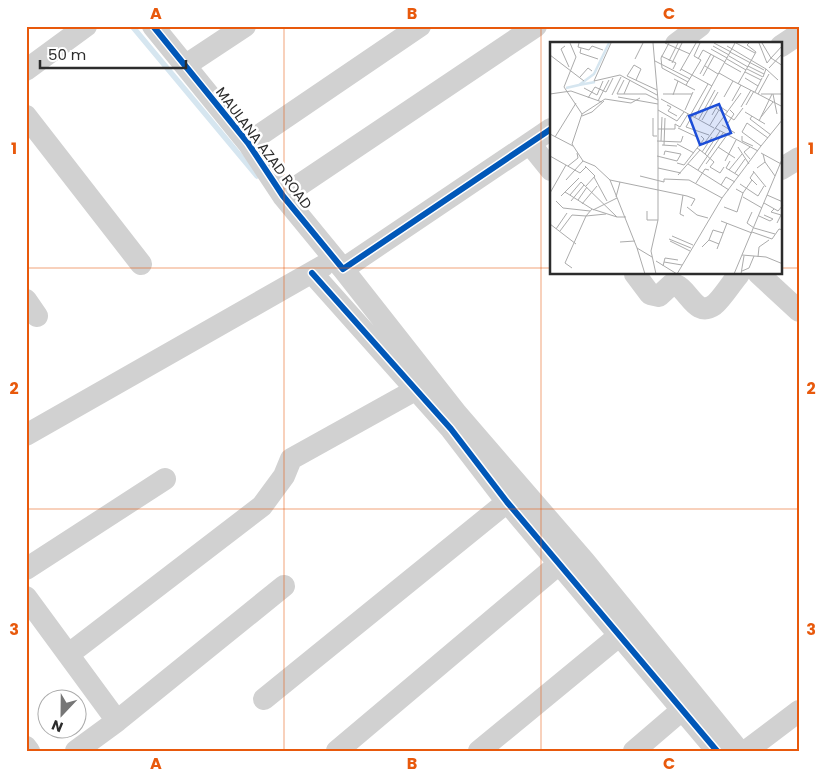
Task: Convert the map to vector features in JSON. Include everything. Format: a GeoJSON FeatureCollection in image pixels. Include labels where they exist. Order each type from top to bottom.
{"type":"FeatureCollection","features":[{"type":"Feature","properties":{"kind":"street"},"geometry":{"type":"LineString","coordinates":[[26,70],[86,26]]}},
{"type":"Feature","properties":{"kind":"street","name":"MAULANA AZAD ROAD"},"geometry":{"type":"LineString","coordinates":[[153,26],[248,144],[329,267]]}},
{"type":"Feature","properties":{"kind":"street"},"geometry":{"type":"LineString","coordinates":[[186,65],[245,26]]}},
{"type":"Feature","properties":{"kind":"street"},"geometry":{"type":"LineString","coordinates":[[248,144],[420,26]]}},
{"type":"Feature","properties":{"kind":"street"},"geometry":{"type":"LineString","coordinates":[[283,196],[536,26]]}},
{"type":"Feature","properties":{"kind":"street"},"geometry":{"type":"LineString","coordinates":[[679,42],[700,26]]}},
{"type":"Feature","properties":{"kind":"street"},"geometry":{"type":"LineString","coordinates":[[782,45],[799,34]]}},
{"type":"Feature","properties":{"kind":"street"},"geometry":{"type":"LineString","coordinates":[[26,116],[141,264]]}},
{"type":"Feature","properties":{"kind":"street"},"geometry":{"type":"LineString","coordinates":[[26,435],[329,267],[530,144],[550,130]]}},
{"type":"Feature","properties":{"kind":"street"},"geometry":{"type":"LineString","coordinates":[[530,144],[550,169]]}},
{"type":"Feature","properties":{"kind":"street"},"geometry":{"type":"LineString","coordinates":[[782,168],[799,158]]}},
{"type":"Feature","properties":{"kind":"street"},"geometry":{"type":"LineString","coordinates":[[329,267],[417,389],[451,429],[507,502],[717,751]]}},
{"type":"Feature","properties":{"kind":"street"},"geometry":{"type":"LineString","coordinates":[[329,267],[585,562],[739,751]]}},
{"type":"Feature","properties":{"kind":"street"},"geometry":{"type":"LineString","coordinates":[[636,275],[650,294],[659,296],[672,284],[677,284],[695,306],[704,308],[713,306],[738,275]]}},
{"type":"Feature","properties":{"kind":"street"},"geometry":{"type":"LineString","coordinates":[[760,275],[799,311]]}},
{"type":"Feature","properties":{"kind":"street"},"geometry":{"type":"LineString","coordinates":[[69,654],[262,506],[284,476],[291,459],[417,389]]}},
{"type":"Feature","properties":{"kind":"street"},"geometry":{"type":"LineString","coordinates":[[26,569],[166,479]]}},
{"type":"Feature","properties":{"kind":"street"},"geometry":{"type":"LineString","coordinates":[[264,698],[507,502]]}},
{"type":"Feature","properties":{"kind":"street"},"geometry":{"type":"LineString","coordinates":[[337,751],[560,563]]}},
{"type":"Feature","properties":{"kind":"street"},"geometry":{"type":"LineString","coordinates":[[76,751],[117,721],[284,586]]}},
{"type":"Feature","properties":{"kind":"street"},"geometry":{"type":"LineString","coordinates":[[26,596],[117,721]]}},
{"type":"Feature","properties":{"kind":"street"},"geometry":{"type":"LineString","coordinates":[[479,751],[620,635]]}},
{"type":"Feature","properties":{"kind":"street"},"geometry":{"type":"LineString","coordinates":[[634,751],[683,709]]}},
{"type":"Feature","properties":{"kind":"street"},"geometry":{"type":"LineString","coordinates":[[746,751],[799,711]]}},
{"type":"Feature","properties":{"kind":"street"},"geometry":{"type":"LineString","coordinates":[[26,747],[29,751]]}},
{"type":"Feature","properties":{"kind":"waterway"},"geometry":{"type":"LineString","coordinates":[[132,26],[257,176]]}},
{"type":"Feature","properties":{"kind":"cycle path"},"geometry":{"type":"LineString","coordinates":[[153,26],[248,143],[283,196],[343,269],[550,130]]}},
{"type":"Feature","properties":{"kind":"cycle path"},"geometry":{"type":"LineString","coordinates":[[312,273],[451,429],[507,502],[717,751]]}}]}
